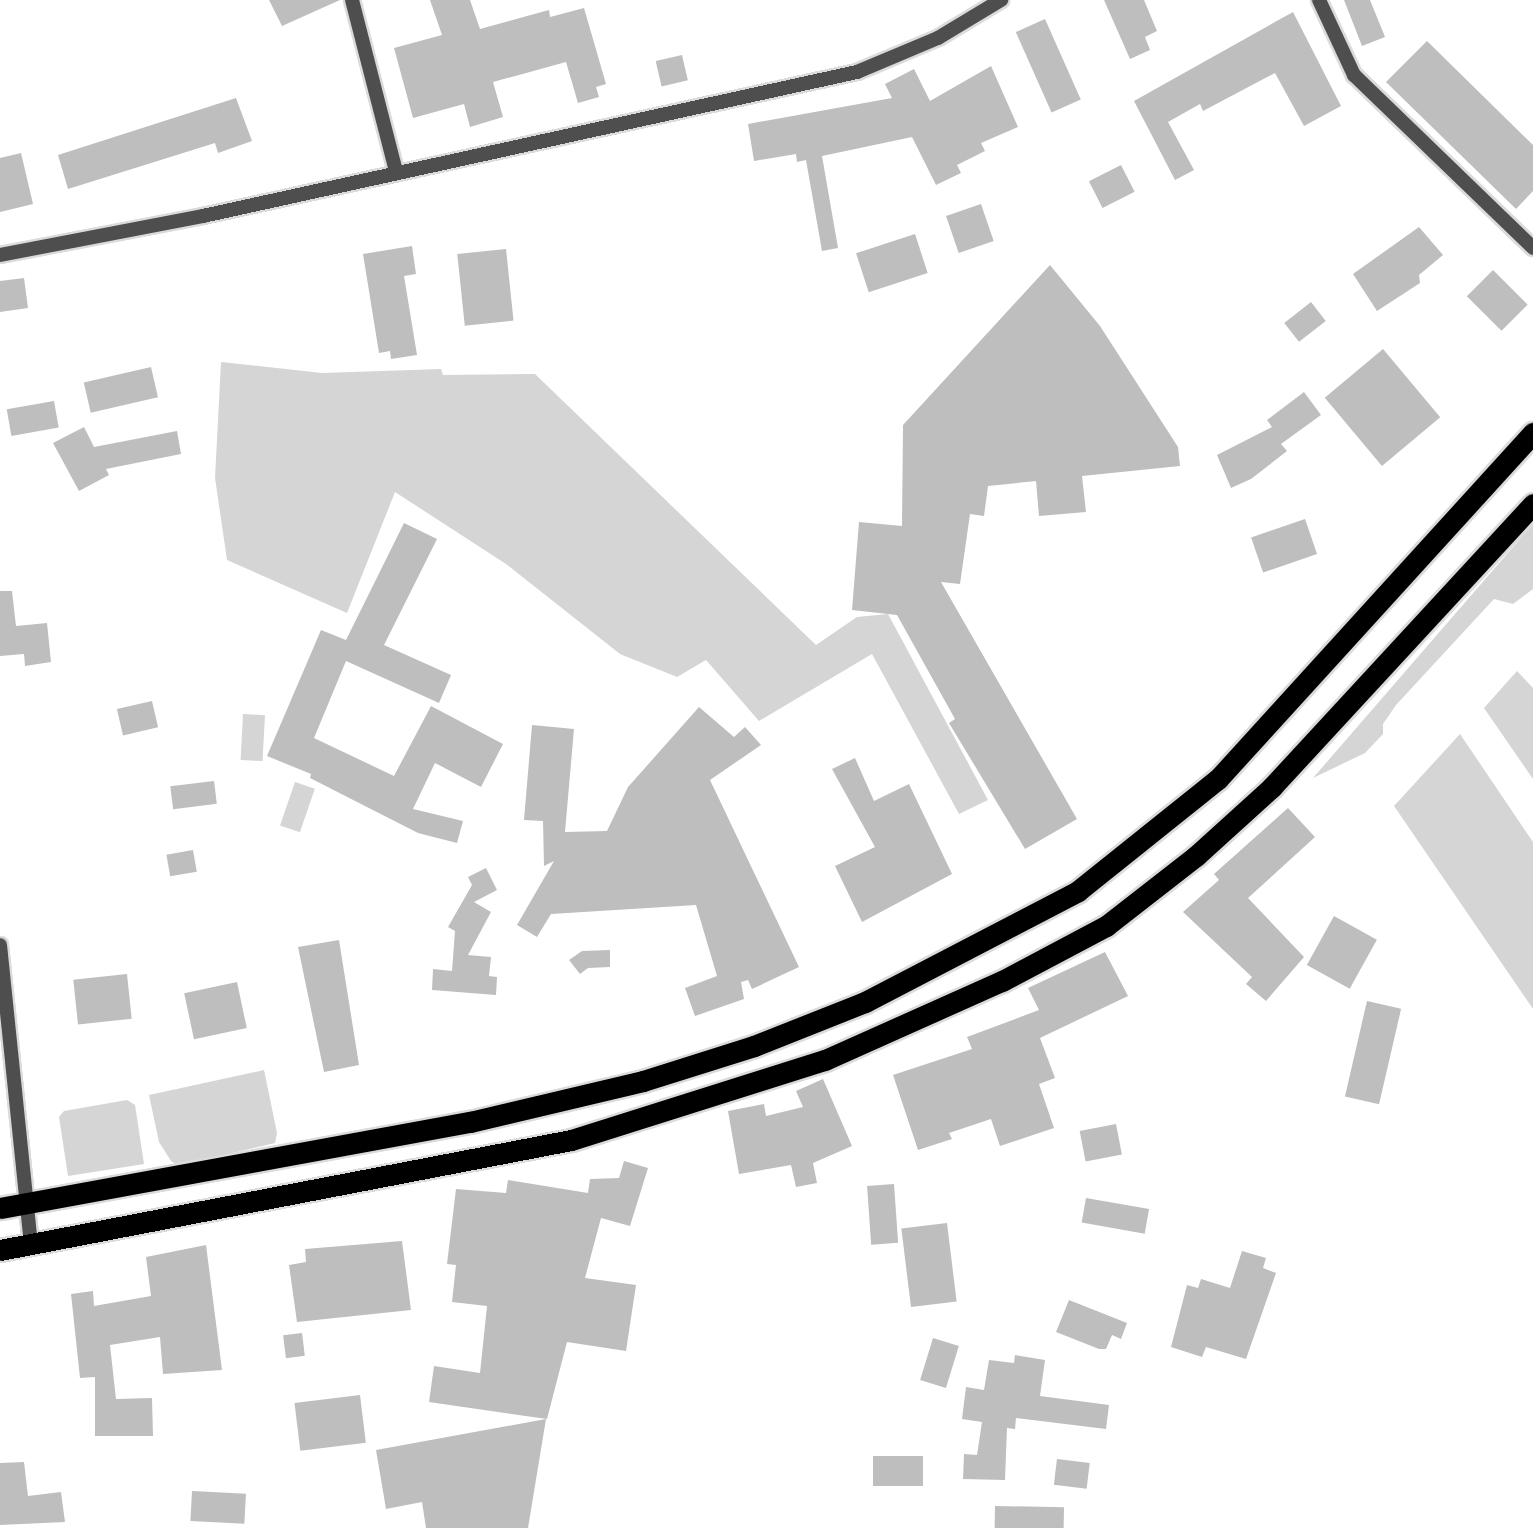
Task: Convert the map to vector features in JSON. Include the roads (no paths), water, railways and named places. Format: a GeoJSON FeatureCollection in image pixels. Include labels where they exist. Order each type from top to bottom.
{"type":"FeatureCollection","features":[{"type":"Feature","properties":{"kind":"highway"},"geometry":{"type":"LineString","coordinates":[[0,1208],[470,1122],[643,1081],[754,1046],[865,1002],[1078,891],[1218,779],[1533,433]]}},
{"type":"Feature","properties":{"kind":"highway"},"geometry":{"type":"LineString","coordinates":[[0,1250],[476,1160],[655,1116],[825,1059],[1002,981],[1105,926],[1196,856],[1272,787],[1533,504]]}},
{"type":"Feature","properties":{"kind":"highway"},"geometry":{"type":"LineString","coordinates":[[470,1122],[476,1160]]}},
{"type":"Feature","properties":{"kind":"street"},"geometry":{"type":"LineString","coordinates":[[352,0],[396,171]]}},
{"type":"Feature","properties":{"kind":"street"},"geometry":{"type":"LineString","coordinates":[[0,255],[857,72],[938,38],[1001,0]]}},
{"type":"Feature","properties":{"kind":"street"},"geometry":{"type":"LineString","coordinates":[[1319,0],[1354,75],[1533,248]]}},
{"type":"Feature","properties":{"kind":"street"},"geometry":{"type":"LineString","coordinates":[[0,945],[31,1245]]}}]}
